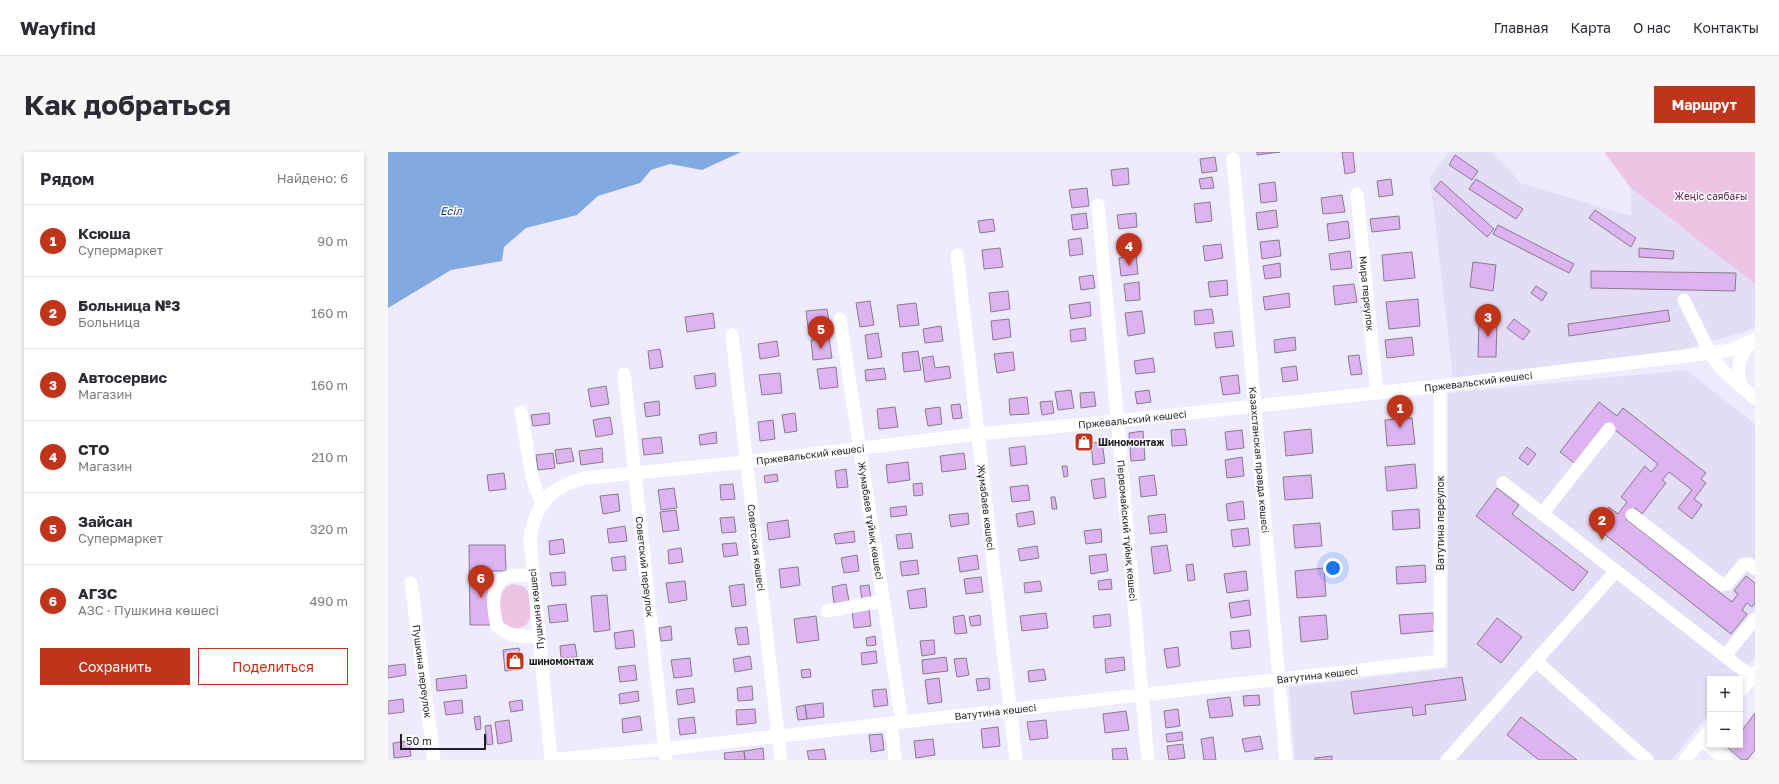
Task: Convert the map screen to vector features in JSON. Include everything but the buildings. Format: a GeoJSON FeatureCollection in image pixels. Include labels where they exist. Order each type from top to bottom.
{"type":"FeatureCollection","features":[{"type":"Feature","properties":{"kind":"street","name":"Казахстанская правда көшесі"},"geometry":{"type":"LineString","coordinates":[[1233,159],[1286,760]]}},
{"type":"Feature","properties":{"kind":"street","name":"Мира переулок"},"geometry":{"type":"LineString","coordinates":[[1357,194],[1377,393]]}},
{"type":"Feature","properties":{"kind":"street","name":"Первомайский тұйық көшесі"},"geometry":{"type":"LineString","coordinates":[[1098,205],[1148,760]]}},
{"type":"Feature","properties":{"kind":"street","name":"Жұмабаев көшесі"},"geometry":{"type":"LineString","coordinates":[[957,255],[1016,760]]}},
{"type":"Feature","properties":{"kind":"street"},"geometry":{"type":"LineString","coordinates":[[1684,300],[1710,354],[1722,371],[1755,398]]}},
{"type":"Feature","properties":{"kind":"street","name":"Жумабаев тұйық көшесі"},"geometry":{"type":"LineString","coordinates":[[840,319],[882,601],[896,722],[895,760]]}},
{"type":"Feature","properties":{"kind":"street","name":"Советская көшесі"},"geometry":{"type":"LineString","coordinates":[[732,335],[781,760]]}},
{"type":"Feature","properties":{"kind":"street","name":"Пржевальский көшесі"},"geometry":{"type":"LineString","coordinates":[[556,489],[569,482],[585,478],[746,462],[860,447],[978,434],[1117,421],[1377,393],[1710,354],[1731,350],[1754,340]]}},
{"type":"Feature","properties":{"kind":"street"},"geometry":{"type":"LineString","coordinates":[[1742,388],[1738,374],[1739,360],[1745,349],[1754,340]]}},
{"type":"Feature","properties":{"kind":"street","name":"Советский переулок"},"geometry":{"type":"LineString","coordinates":[[624,374],[666,754]]}},
{"type":"Feature","properties":{"kind":"street","name":"Ватутина переулок"},"geometry":{"type":"LineString","coordinates":[[1440,386],[1440,660]]}},
{"type":"Feature","properties":{"kind":"street"},"geometry":{"type":"LineString","coordinates":[[521,412],[532,478],[542,505]]}},
{"type":"Feature","properties":{"kind":"street"},"geometry":{"type":"LineString","coordinates":[[1542,514],[1609,429]]}},
{"type":"Feature","properties":{"kind":"street"},"geometry":{"type":"LineString","coordinates":[[1503,483],[1725,656],[1753,675],[1743,688]]}},
{"type":"Feature","properties":{"kind":"street","name":"Пушкина көшесі"},"geometry":{"type":"LineString","coordinates":[[551,760],[530,540],[534,520],[542,505],[556,489]]}},
{"type":"Feature","properties":{"kind":"street"},"geometry":{"type":"LineString","coordinates":[[1632,515],[1722,585],[1727,584],[1744,564],[1749,564],[1755,569]]}},
{"type":"Feature","properties":{"kind":"street"},"geometry":{"type":"LineString","coordinates":[[1447,760],[1616,571]]}},
{"type":"Feature","properties":{"kind":"street"},"geometry":{"type":"LineString","coordinates":[[533,576],[511,576],[500,581],[494,590],[494,614],[497,626],[507,634],[539,636]]}},
{"type":"Feature","properties":{"kind":"street","name":"Пушкина переулок"},"geometry":{"type":"LineString","coordinates":[[411,583],[434,760]]}},
{"type":"Feature","properties":{"kind":"street"},"geometry":{"type":"LineString","coordinates":[[827,612],[882,601]]}},
{"type":"Feature","properties":{"kind":"street"},"geometry":{"type":"LineString","coordinates":[[1725,656],[1755,619]]}},
{"type":"Feature","properties":{"kind":"street","name":"Ватутина көшесі"},"geometry":{"type":"LineString","coordinates":[[551,760],[666,754],[778,736],[1440,660]]}},
{"type":"Feature","properties":{"kind":"street"},"geometry":{"type":"LineString","coordinates":[[1536,661],[1647,760]]}},
{"type":"Feature","properties":{"kind":"street"},"geometry":{"type":"LineString","coordinates":[[1685,760],[1707,733]]}},
{"type":"Feature","properties":{"kind":"street"},"geometry":{"type":"LineString","coordinates":[[1701,740],[1726,760]]}},
{"type":"Feature","properties":{"kind":"shaded area"},"geometry":{"type":"Polygon","coordinates":[[[1449,152],[1493,152],[1521,183],[1631,216],[1631,188],[1755,284],[1755,326],[1747,331],[1681,350],[1453,378],[1430,177],[1449,152]]]}},
{"type":"Feature","properties":{"kind":"shaded area"},"geometry":{"type":"Polygon","coordinates":[[[1686,370],[1755,424],[1755,656],[1739,676],[1707,676],[1707,716],[1672,760],[1295,760],[1289,687],[1448,668],[1448,393],[1686,370]]]}},
{"type":"Feature","properties":{"kind":"green space","name":"Жеңіс саябағы"},"geometry":{"type":"Polygon","coordinates":[[[1604,152],[1755,152],[1755,284],[1631,188],[1604,152]]]}},
{"type":"Feature","properties":{"kind":"green space"},"geometry":{"type":"Polygon","coordinates":[[[512,584],[523,586],[529,592],[531,615],[528,623],[520,628],[507,625],[500,618],[500,602],[502,593],[507,586],[512,584]]]}},
{"type":"Feature","properties":{"kind":"water","name":"Есіл"},"geometry":{"type":"Polygon","coordinates":[[[388,152],[741,152],[702,170],[670,164],[651,170],[640,183],[598,196],[577,215],[526,228],[504,247],[502,261],[451,270],[388,308],[388,152]]]}},
{"type":"Feature","properties":{"kind":"place","name":"СТО"},"geometry":{"type":"Point","coordinates":[1129,266]}},
{"type":"Feature","properties":{"kind":"place","name":"Автосервис"},"geometry":{"type":"Point","coordinates":[1488,337]}},
{"type":"Feature","properties":{"kind":"place","name":"Зайсан"},"geometry":{"type":"Point","coordinates":[821,349]}},
{"type":"Feature","properties":{"kind":"place","name":"Ксюша"},"geometry":{"type":"Point","coordinates":[1400,428]}},
{"type":"Feature","properties":{"kind":"place","name":"Шиномонтаж"},"geometry":{"type":"Point","coordinates":[1084,442]}},
{"type":"Feature","properties":{"kind":"place","name":"Больница №3"},"geometry":{"type":"Point","coordinates":[1602,540]}},
{"type":"Feature","properties":{"kind":"place","name":"АГЗС"},"geometry":{"type":"Point","coordinates":[481,598]}},
{"type":"Feature","properties":{"kind":"place","name":"шиномонтаж"},"geometry":{"type":"Point","coordinates":[515,661]}}]}
